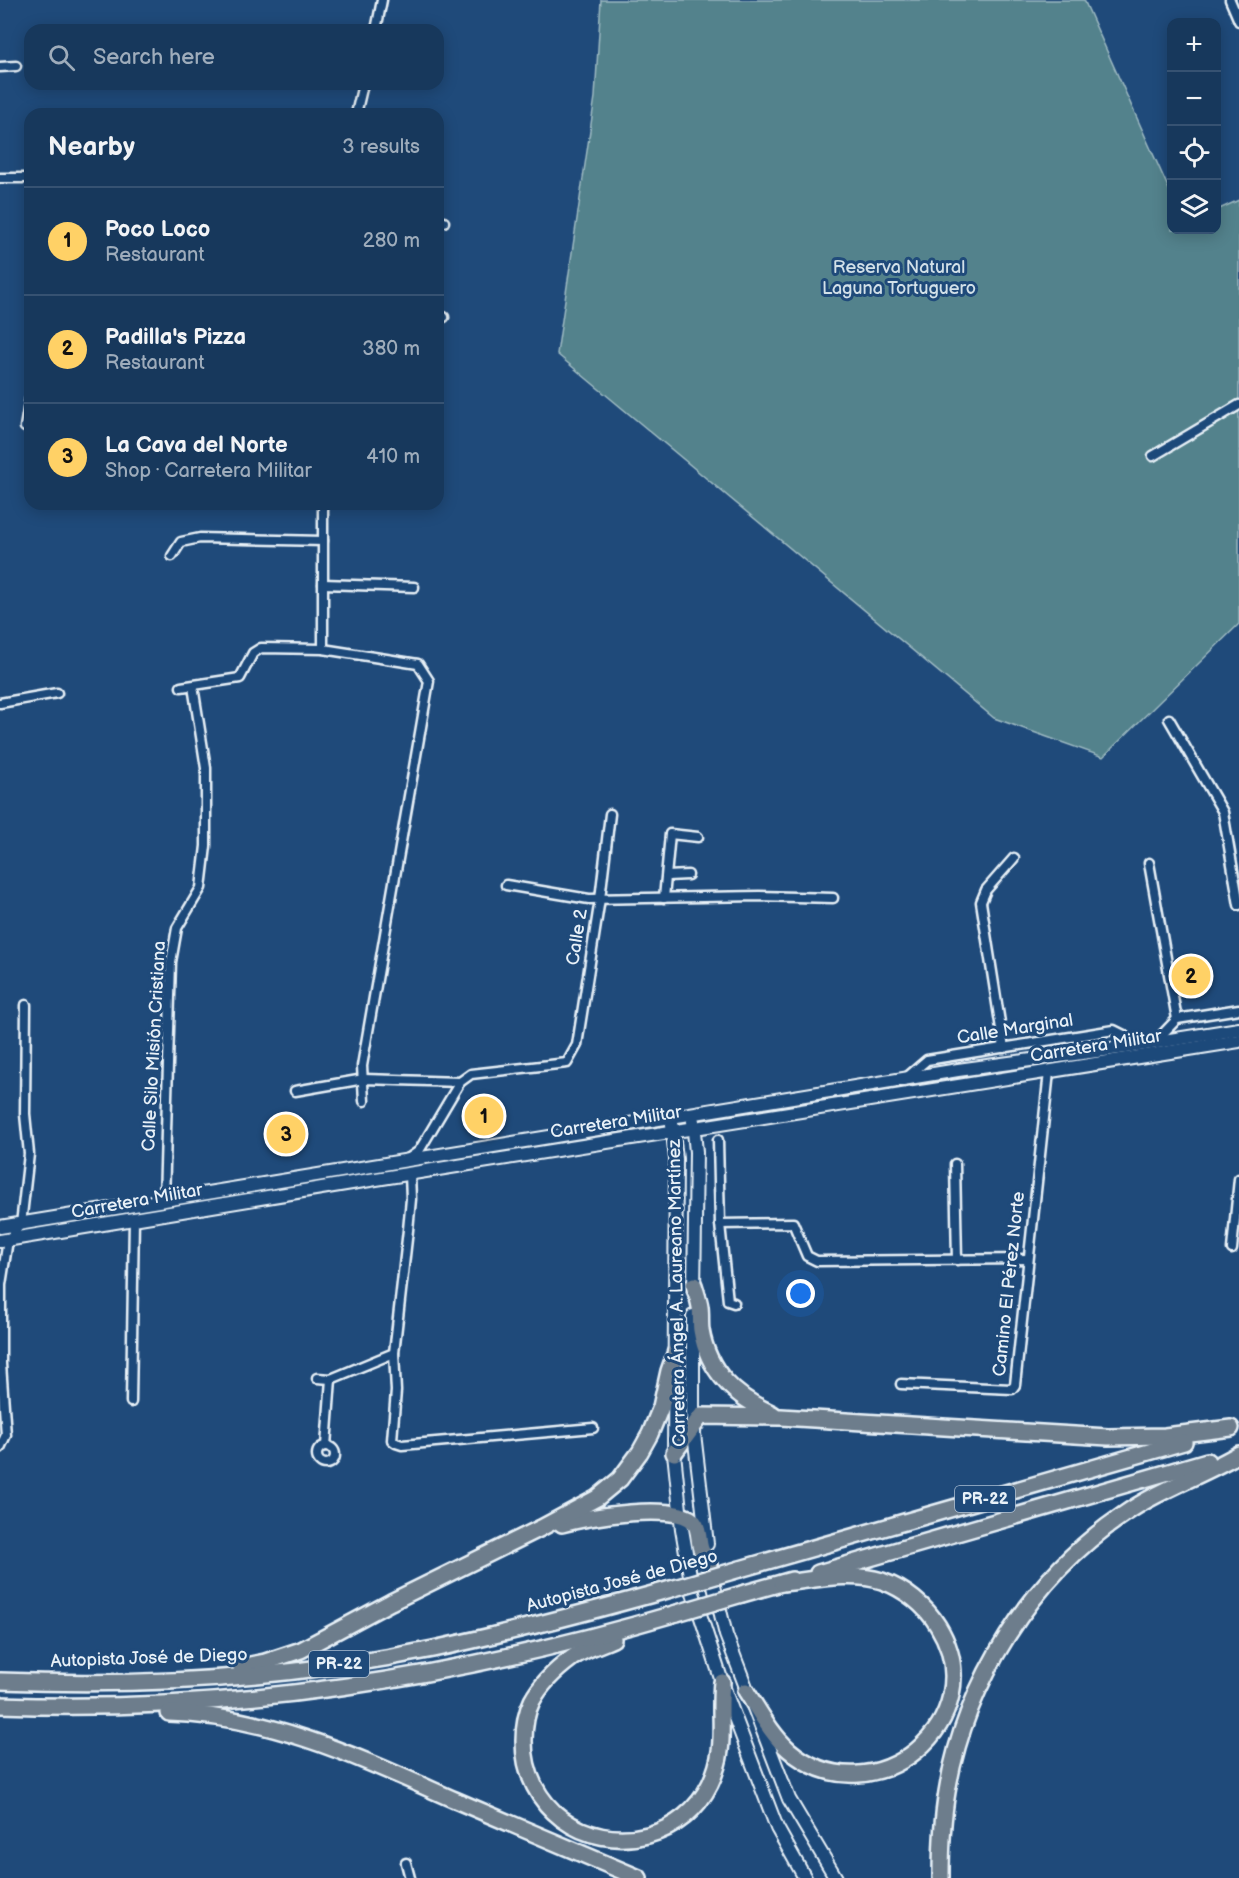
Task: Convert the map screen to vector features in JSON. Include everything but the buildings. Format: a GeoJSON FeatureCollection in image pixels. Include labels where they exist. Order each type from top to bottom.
{"type":"FeatureCollection","features":[{"type":"Feature","properties":{"kind":"highway"},"geometry":{"type":"LineString","coordinates":[[694,1285],[700,1305],[702,1338],[714,1368],[728,1386],[749,1403],[781,1417]]}},
{"type":"Feature","properties":{"kind":"highway"},"geometry":{"type":"LineString","coordinates":[[141,1681],[173,1672],[240,1667],[265,1662],[301,1650],[597,1498],[620,1479],[640,1452],[657,1419],[676,1351]]}},
{"type":"Feature","properties":{"kind":"highway"},"geometry":{"type":"LineString","coordinates":[[674,1453],[701,1416],[781,1417],[1108,1437],[1165,1436],[1235,1427]]}},
{"type":"Feature","properties":{"kind":"highway","name":"Autopista José de Diego"},"geometry":{"type":"LineString","coordinates":[[0,1681],[141,1681],[276,1672],[432,1649],[552,1622],[1235,1427]]}},
{"type":"Feature","properties":{"kind":"highway"},"geometry":{"type":"LineString","coordinates":[[941,1878],[947,1792],[959,1744],[982,1683],[1017,1622],[1053,1576],[1099,1532],[1172,1486],[1239,1453]]}},
{"type":"Feature","properties":{"kind":"highway","name":"PR-22"},"geometry":{"type":"LineString","coordinates":[[0,1705],[125,1706],[235,1700],[344,1688],[501,1659],[631,1626],[1239,1453]]}},
{"type":"Feature","properties":{"kind":"highway"},"geometry":{"type":"LineString","coordinates":[[541,1528],[620,1513],[687,1517],[697,1527],[701,1548],[710,1565]]}},
{"type":"Feature","properties":{"kind":"highway"},"geometry":{"type":"LineString","coordinates":[[746,1691],[788,1749],[812,1765],[835,1773],[848,1774],[884,1770],[915,1753],[936,1731],[949,1703],[952,1673],[948,1646],[934,1619],[912,1597],[882,1581],[864,1578],[782,1583]]}},
{"type":"Feature","properties":{"kind":"highway"},"geometry":{"type":"LineString","coordinates":[[631,1626],[612,1639],[573,1657],[539,1691],[527,1714],[524,1749],[534,1785],[556,1814],[576,1828],[600,1837],[636,1838],[669,1827],[693,1809],[710,1784],[721,1752],[722,1682]]}},
{"type":"Feature","properties":{"kind":"highway"},"geometry":{"type":"LineString","coordinates":[[125,1706],[149,1712],[215,1717],[297,1735],[376,1765],[639,1878]]}},
{"type":"Feature","properties":{"kind":"main road","name":"Carretera Militar"},"geometry":{"type":"LineString","coordinates":[[4,1241],[134,1219],[692,1113],[906,1078],[1239,1029]]}},
{"type":"Feature","properties":{"kind":"main road","name":"Carretera Militar"},"geometry":{"type":"LineString","coordinates":[[0,1227],[164,1200],[693,1128],[1239,1041]]}},
{"type":"Feature","properties":{"kind":"main road","name":"Carretera Ángel A. Laureano Martínez"},"geometry":{"type":"LineString","coordinates":[[692,1113],[696,1152],[693,1425],[710,1565],[726,1635],[789,1799],[836,1878]]}},
{"type":"Feature","properties":{"kind":"main road","name":"Carretera Ángel A. Laureano Martínez"},"geometry":{"type":"LineString","coordinates":[[671,1117],[675,1159],[674,1453],[693,1593],[722,1682],[777,1828],[805,1878]]}},
{"type":"Feature","properties":{"kind":"street"},"geometry":{"type":"LineString","coordinates":[[377,24],[382,0]]}},
{"type":"Feature","properties":{"kind":"street"},"geometry":{"type":"LineString","coordinates":[[1230,0],[1239,21]]}},
{"type":"Feature","properties":{"kind":"street"},"geometry":{"type":"LineString","coordinates":[[0,67],[16,66]]}},
{"type":"Feature","properties":{"kind":"street"},"geometry":{"type":"LineString","coordinates":[[357,108],[362,90]]}},
{"type":"Feature","properties":{"kind":"street"},"geometry":{"type":"LineString","coordinates":[[0,178],[24,178]]}},
{"type":"Feature","properties":{"kind":"street"},"geometry":{"type":"LineString","coordinates":[[1153,456],[1239,405]]}},
{"type":"Feature","properties":{"kind":"street"},"geometry":{"type":"LineString","coordinates":[[323,510],[323,649]]}},
{"type":"Feature","properties":{"kind":"street"},"geometry":{"type":"LineString","coordinates":[[172,556],[181,542],[200,538],[323,541]]}},
{"type":"Feature","properties":{"kind":"street"},"geometry":{"type":"LineString","coordinates":[[323,584],[414,587]]}},
{"type":"Feature","properties":{"kind":"street"},"geometry":{"type":"LineString","coordinates":[[181,687],[240,678],[254,653],[261,648],[323,649],[418,664],[429,681],[362,1066],[364,1101]]}},
{"type":"Feature","properties":{"kind":"street","name":"Calle Silo Misión Cristiana"},"geometry":{"type":"LineString","coordinates":[[164,1200],[171,962],[177,928],[201,888],[206,846],[206,768],[193,686]]}},
{"type":"Feature","properties":{"kind":"street"},"geometry":{"type":"LineString","coordinates":[[0,703],[57,693]]}},
{"type":"Feature","properties":{"kind":"street"},"geometry":{"type":"LineString","coordinates":[[1169,719],[1223,812],[1239,905]]}},
{"type":"Feature","properties":{"kind":"street","name":"Calle 2"},"geometry":{"type":"LineString","coordinates":[[460,1082],[471,1074],[567,1063],[577,1045],[600,899],[610,814]]}},
{"type":"Feature","properties":{"kind":"street"},"geometry":{"type":"LineString","coordinates":[[664,898],[670,834],[698,837]]}},
{"type":"Feature","properties":{"kind":"street"},"geometry":{"type":"LineString","coordinates":[[1004,1048],[981,903],[986,890],[1014,858]]}},
{"type":"Feature","properties":{"kind":"street"},"geometry":{"type":"LineString","coordinates":[[1149,862],[1177,1019]]}},
{"type":"Feature","properties":{"kind":"street"},"geometry":{"type":"LineString","coordinates":[[667,876],[688,875]]}},
{"type":"Feature","properties":{"kind":"street"},"geometry":{"type":"LineString","coordinates":[[506,885],[589,899],[759,896],[833,898]]}},
{"type":"Feature","properties":{"kind":"street"},"geometry":{"type":"LineString","coordinates":[[0,1448],[6,1435],[1,1364],[1,1285],[4,1241],[21,1224],[29,1154],[25,1114],[26,1005]]}},
{"type":"Feature","properties":{"kind":"street"},"geometry":{"type":"LineString","coordinates":[[1155,1042],[1177,1019],[1239,1009]]}},
{"type":"Feature","properties":{"kind":"street","name":"Calle Marginal"},"geometry":{"type":"LineString","coordinates":[[906,1078],[927,1060],[1114,1030],[1124,1035],[1126,1047]]}},
{"type":"Feature","properties":{"kind":"street","name":"Camino El Pérez Norte"},"geometry":{"type":"LineString","coordinates":[[901,1384],[1012,1389],[1015,1385],[1049,1072]]}},
{"type":"Feature","properties":{"kind":"street"},"geometry":{"type":"LineString","coordinates":[[295,1091],[364,1079],[460,1082],[407,1168],[411,1199],[393,1353],[396,1391],[392,1440],[402,1445],[593,1428]]}},
{"type":"Feature","properties":{"kind":"street"},"geometry":{"type":"LineString","coordinates":[[718,1140],[720,1224],[728,1301],[734,1303]]}},
{"type":"Feature","properties":{"kind":"street"},"geometry":{"type":"LineString","coordinates":[[955,1164],[957,1260]]}},
{"type":"Feature","properties":{"kind":"street"},"geometry":{"type":"LineString","coordinates":[[1232,1249],[1239,1179]]}},
{"type":"Feature","properties":{"kind":"street"},"geometry":{"type":"LineString","coordinates":[[131,1402],[134,1219]]}},
{"type":"Feature","properties":{"kind":"street"},"geometry":{"type":"LineString","coordinates":[[720,1224],[793,1223],[807,1256],[817,1261],[1028,1259]]}},
{"type":"Feature","properties":{"kind":"street"},"geometry":{"type":"LineString","coordinates":[[317,1378],[331,1379],[393,1353]]}},
{"type":"Feature","properties":{"kind":"street"},"geometry":{"type":"LineString","coordinates":[[326,1446],[331,1379]]}},
{"type":"Feature","properties":{"kind":"street"},"geometry":{"type":"LineString","coordinates":[[406,1863],[410,1878]]}},
{"type":"Feature","properties":{"kind":"green space","name":"Reserva Natural Laguna Tortuguero"},"geometry":{"type":"Polygon","coordinates":[[[601,0],[1084,0],[1167,185],[1167,234],[1221,234],[1221,208],[1239,200],[1239,624],[1103,757],[994,718],[557,354],[595,97],[601,0]]]}},
{"type":"Feature","properties":{"kind":"place","name":"Padilla's Pizza"},"geometry":{"type":"Point","coordinates":[1191,976]}},
{"type":"Feature","properties":{"kind":"place","name":"Poco Loco"},"geometry":{"type":"Point","coordinates":[484,1116]}},
{"type":"Feature","properties":{"kind":"place","name":"La Cava del Norte"},"geometry":{"type":"Point","coordinates":[286,1134]}}]}
